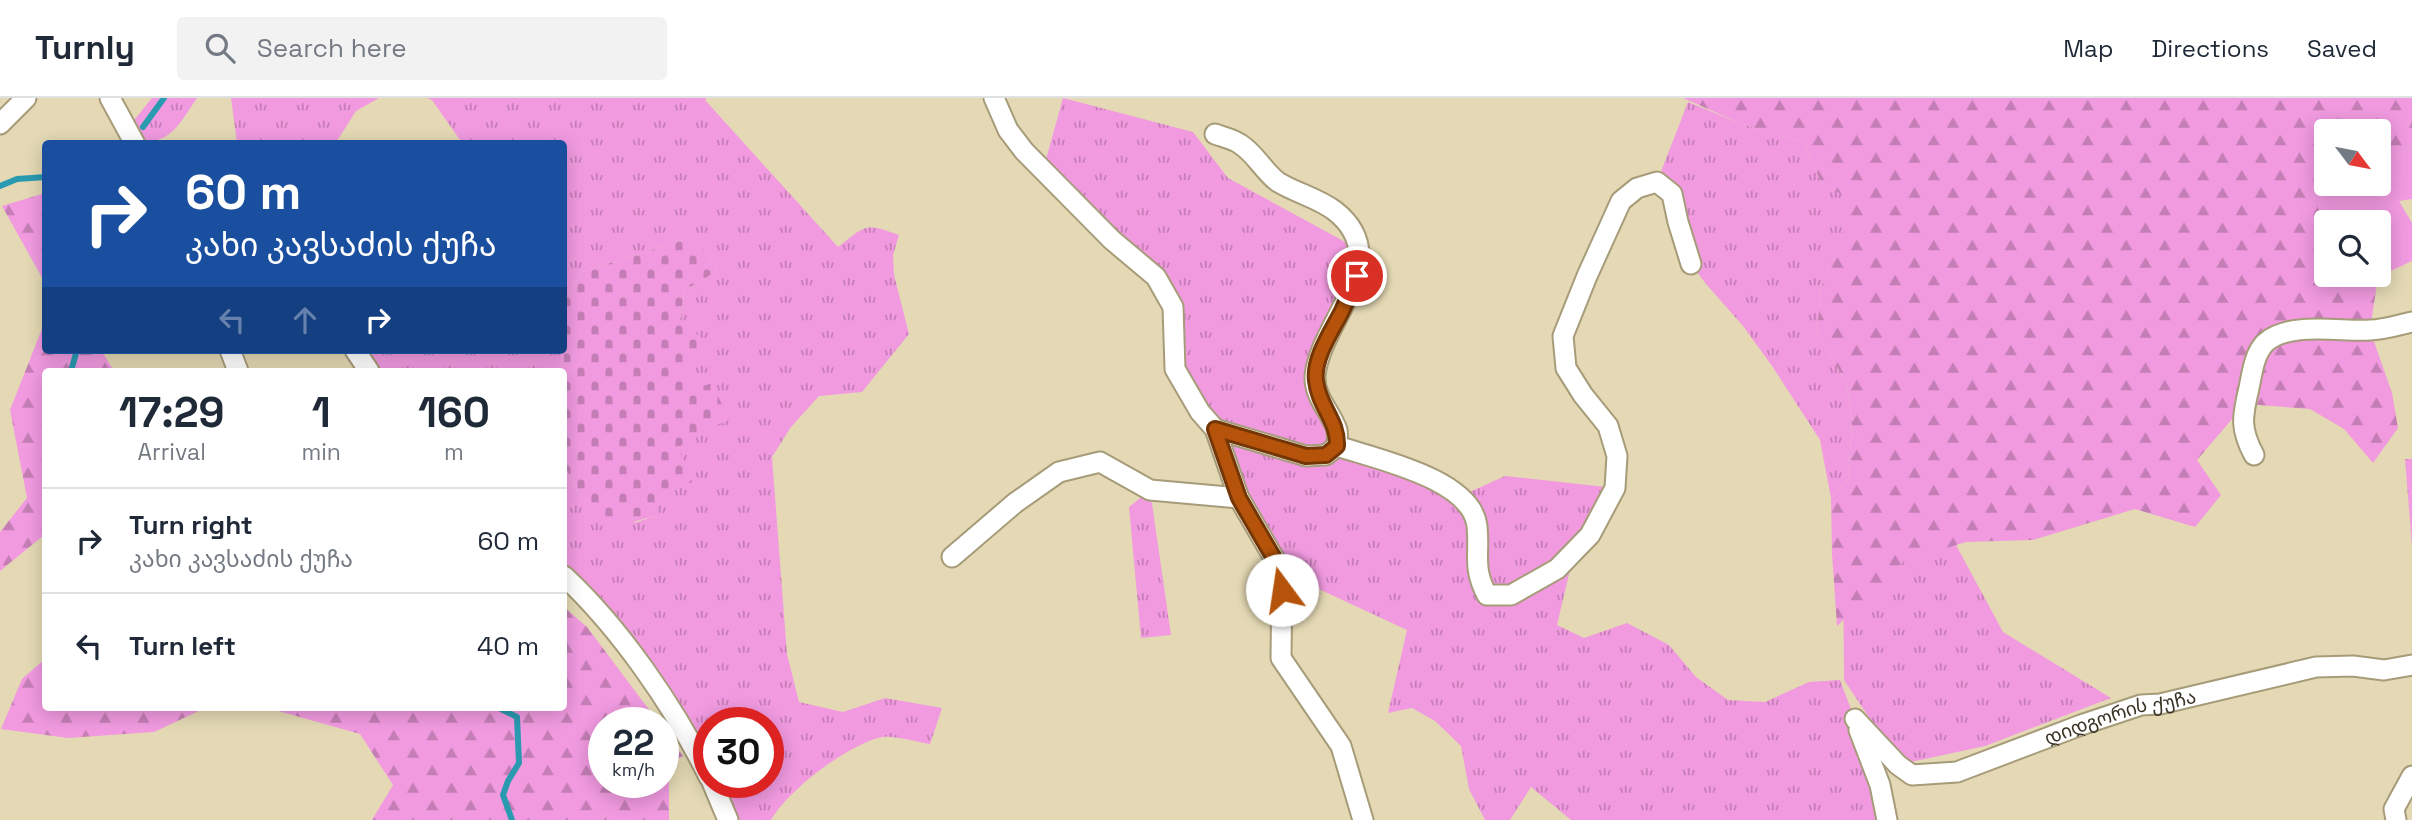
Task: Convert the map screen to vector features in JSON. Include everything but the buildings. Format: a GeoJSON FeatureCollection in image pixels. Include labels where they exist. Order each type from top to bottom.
{"type":"FeatureCollection","features":[{"type":"Feature","properties":{"kind":"street"},"geometry":{"type":"LineString","coordinates":[[0,124],[26,98]]}},
{"type":"Feature","properties":{"kind":"street"},"geometry":{"type":"LineString","coordinates":[[110,98],[131,136]]}},
{"type":"Feature","properties":{"kind":"street"},"geometry":{"type":"LineString","coordinates":[[994,98],[1008,130],[1024,151],[1112,240],[1156,277],[1173,307],[1175,369],[1200,412],[1215,429],[1239,498],[1282,572],[1281,658],[1340,746],[1363,820]]}},
{"type":"Feature","properties":{"kind":"street"},"geometry":{"type":"LineString","coordinates":[[1215,134],[1241,144],[1277,181],[1334,210],[1351,225],[1360,250],[1357,276],[1324,344],[1315,378],[1320,399],[1338,432],[1337,446],[1326,455],[1306,456],[1215,429]]}},
{"type":"Feature","properties":{"kind":"street"},"geometry":{"type":"LineString","coordinates":[[1337,446],[1416,472],[1454,489],[1470,505],[1477,524],[1479,580],[1488,595],[1511,595],[1556,569],[1574,553],[1590,535],[1615,488],[1617,456],[1608,426],[1566,368],[1563,336],[1622,201],[1637,188],[1657,182],[1672,194],[1691,264]]}},
{"type":"Feature","properties":{"kind":"street"},"geometry":{"type":"LineString","coordinates":[[2254,455],[2243,432],[2245,404],[2256,356],[2265,343],[2296,331],[2371,330],[2412,322]]}},
{"type":"Feature","properties":{"kind":"street"},"geometry":{"type":"LineString","coordinates":[[952,556],[1015,503],[1059,472],[1100,462],[1150,490],[1239,498]]}},
{"type":"Feature","properties":{"kind":"street"},"geometry":{"type":"LineString","coordinates":[[567,579],[595,606],[671,708],[693,748]]}},
{"type":"Feature","properties":{"kind":"street","name":"დიდგორის ქუჩა"},"geometry":{"type":"LineString","coordinates":[[1887,820],[1880,785],[1855,719],[1898,765],[1912,775],[1957,772],[2141,705],[2160,704],[2316,667],[2353,666],[2384,670],[2412,665]]}},
{"type":"Feature","properties":{"kind":"street"},"geometry":{"type":"LineString","coordinates":[[2396,820],[2394,809],[2412,776]]}},
{"type":"Feature","properties":{"kind":"street"},"geometry":{"type":"LineString","coordinates":[[719,798],[728,820]]}},
{"type":"Feature","properties":{"kind":"green space"},"geometry":{"type":"Polygon","coordinates":[[[152,98],[197,98],[179,125],[158,140],[133,140],[127,129],[152,98]]]}},
{"type":"Feature","properties":{"kind":"green space"},"geometry":{"type":"Polygon","coordinates":[[[231,98],[379,98],[356,111],[338,140],[237,140],[231,98]]]}},
{"type":"Feature","properties":{"kind":"green space"},"geometry":{"type":"Polygon","coordinates":[[[427,98],[707,98],[705,100],[838,247],[866,228],[878,228],[899,235],[893,255],[894,275],[909,334],[862,392],[819,396],[791,427],[772,457],[787,654],[799,702],[843,712],[885,698],[942,708],[930,744],[887,737],[868,742],[820,770],[779,808],[771,820],[728,820],[719,798],[784,798],[784,707],[693,707],[693,749],[679,730],[679,707],[662,707],[567,580],[567,471],[583,502],[588,500],[630,514],[634,523],[658,515],[654,500],[678,447],[692,390],[677,368],[685,290],[717,271],[696,236],[582,272],[567,297],[567,140],[460,140],[432,100],[427,98]]]}},
{"type":"Feature","properties":{"kind":"green space"},"geometry":{"type":"Polygon","coordinates":[[[1063,98],[1193,132],[1228,178],[1360,250],[1315,378],[1337,446],[1461,496],[1505,476],[1615,488],[1574,553],[1557,625],[1584,638],[1627,623],[1669,645],[1696,677],[1728,700],[1765,702],[1809,682],[1840,680],[1880,785],[1881,820],[1571,820],[1531,787],[1510,820],[1485,820],[1469,789],[1461,746],[1435,721],[1412,708],[1388,713],[1407,630],[1282,572],[1175,369],[1173,308],[1043,170],[1063,98]]]}},
{"type":"Feature","properties":{"kind":"green space"},"geometry":{"type":"Polygon","coordinates":[[[1683,98],[2412,98],[2412,144],[2395,159],[2391,159],[2391,119],[2314,119],[2314,196],[2318,196],[2320,210],[2314,210],[2314,287],[2376,287],[2370,330],[2392,393],[2398,428],[2373,463],[2344,429],[2310,409],[2245,404],[2197,460],[2221,495],[2195,527],[2135,509],[2033,540],[1966,542],[1904,561],[1837,626],[1831,498],[1848,479],[1852,423],[1847,384],[1817,333],[1821,288],[1854,202],[1821,182],[1804,143],[1742,124],[1683,98]]]}},
{"type":"Feature","properties":{"kind":"green space"},"geometry":{"type":"Polygon","coordinates":[[[1688,102],[1742,124],[1804,143],[1821,182],[1855,202],[1821,288],[1817,333],[1847,384],[1852,423],[1848,479],[1831,498],[1820,440],[1743,326],[1691,264],[1657,182],[1688,102]]]}},
{"type":"Feature","properties":{"kind":"green space"},"geometry":{"type":"Polygon","coordinates":[[[2412,144],[2412,199],[2399,201],[2412,223],[2412,261],[2391,271],[2391,210],[2320,210],[2318,196],[2391,196],[2391,159],[2395,159],[2412,144]]]}},
{"type":"Feature","properties":{"kind":"green space"},"geometry":{"type":"Polygon","coordinates":[[[42,194],[42,278],[2,206],[42,194]]]}},
{"type":"Feature","properties":{"kind":"green space"},"geometry":{"type":"Polygon","coordinates":[[[696,236],[717,271],[685,290],[680,320],[705,341],[678,368],[692,390],[712,383],[729,420],[678,447],[692,482],[655,500],[659,515],[634,523],[630,514],[601,526],[589,500],[583,502],[567,471],[567,368],[564,368],[564,354],[567,354],[567,297],[582,272],[696,236]]]}},
{"type":"Feature","properties":{"kind":"green space"},"geometry":{"type":"Polygon","coordinates":[[[42,329],[42,354],[103,354],[112,368],[42,368],[42,537],[0,571],[0,532],[27,498],[10,410],[42,329]]]}},
{"type":"Feature","properties":{"kind":"green space"},"geometry":{"type":"Polygon","coordinates":[[[368,354],[564,354],[564,368],[367,368],[364,363],[368,354]]]}},
{"type":"Feature","properties":{"kind":"green space"},"geometry":{"type":"Polygon","coordinates":[[[2405,459],[2412,459],[2412,546],[2405,459]]]}},
{"type":"Feature","properties":{"kind":"green space"},"geometry":{"type":"Polygon","coordinates":[[[1150,490],[1171,635],[1141,638],[1129,507],[1150,490]]]}},
{"type":"Feature","properties":{"kind":"green space"},"geometry":{"type":"Polygon","coordinates":[[[1956,545],[2003,632],[2111,698],[1985,746],[1911,762],[1876,728],[1844,680],[1843,548],[1956,545]]]}},
{"type":"Feature","properties":{"kind":"green space"},"geometry":{"type":"Polygon","coordinates":[[[567,610],[587,627],[647,707],[588,707],[588,798],[669,798],[669,820],[372,820],[393,785],[360,734],[278,711],[567,711],[567,610]]]}},
{"type":"Feature","properties":{"kind":"green space"},"geometry":{"type":"Polygon","coordinates":[[[42,662],[42,711],[199,711],[154,732],[68,738],[1,729],[22,679],[42,662]]]}},
{"type":"Feature","properties":{"kind":"waterway"},"geometry":{"type":"LineString","coordinates":[[143,127],[164,98]]}},
{"type":"Feature","properties":{"kind":"waterway"},"geometry":{"type":"LineString","coordinates":[[0,186],[17,179],[42,177]]}},
{"type":"Feature","properties":{"kind":"waterway"},"geometry":{"type":"LineString","coordinates":[[72,368],[76,354]]}},
{"type":"Feature","properties":{"kind":"waterway"},"geometry":{"type":"LineString","coordinates":[[505,711],[517,717],[519,763],[503,795],[512,820]]}},
{"type":"Feature","properties":{"kind":"route"},"geometry":{"type":"LineString","coordinates":[[1282,590],[1282,572],[1239,498],[1215,429],[1306,456],[1326,455],[1337,446],[1338,432],[1320,399],[1315,378],[1324,344],[1357,276]]}}]}
